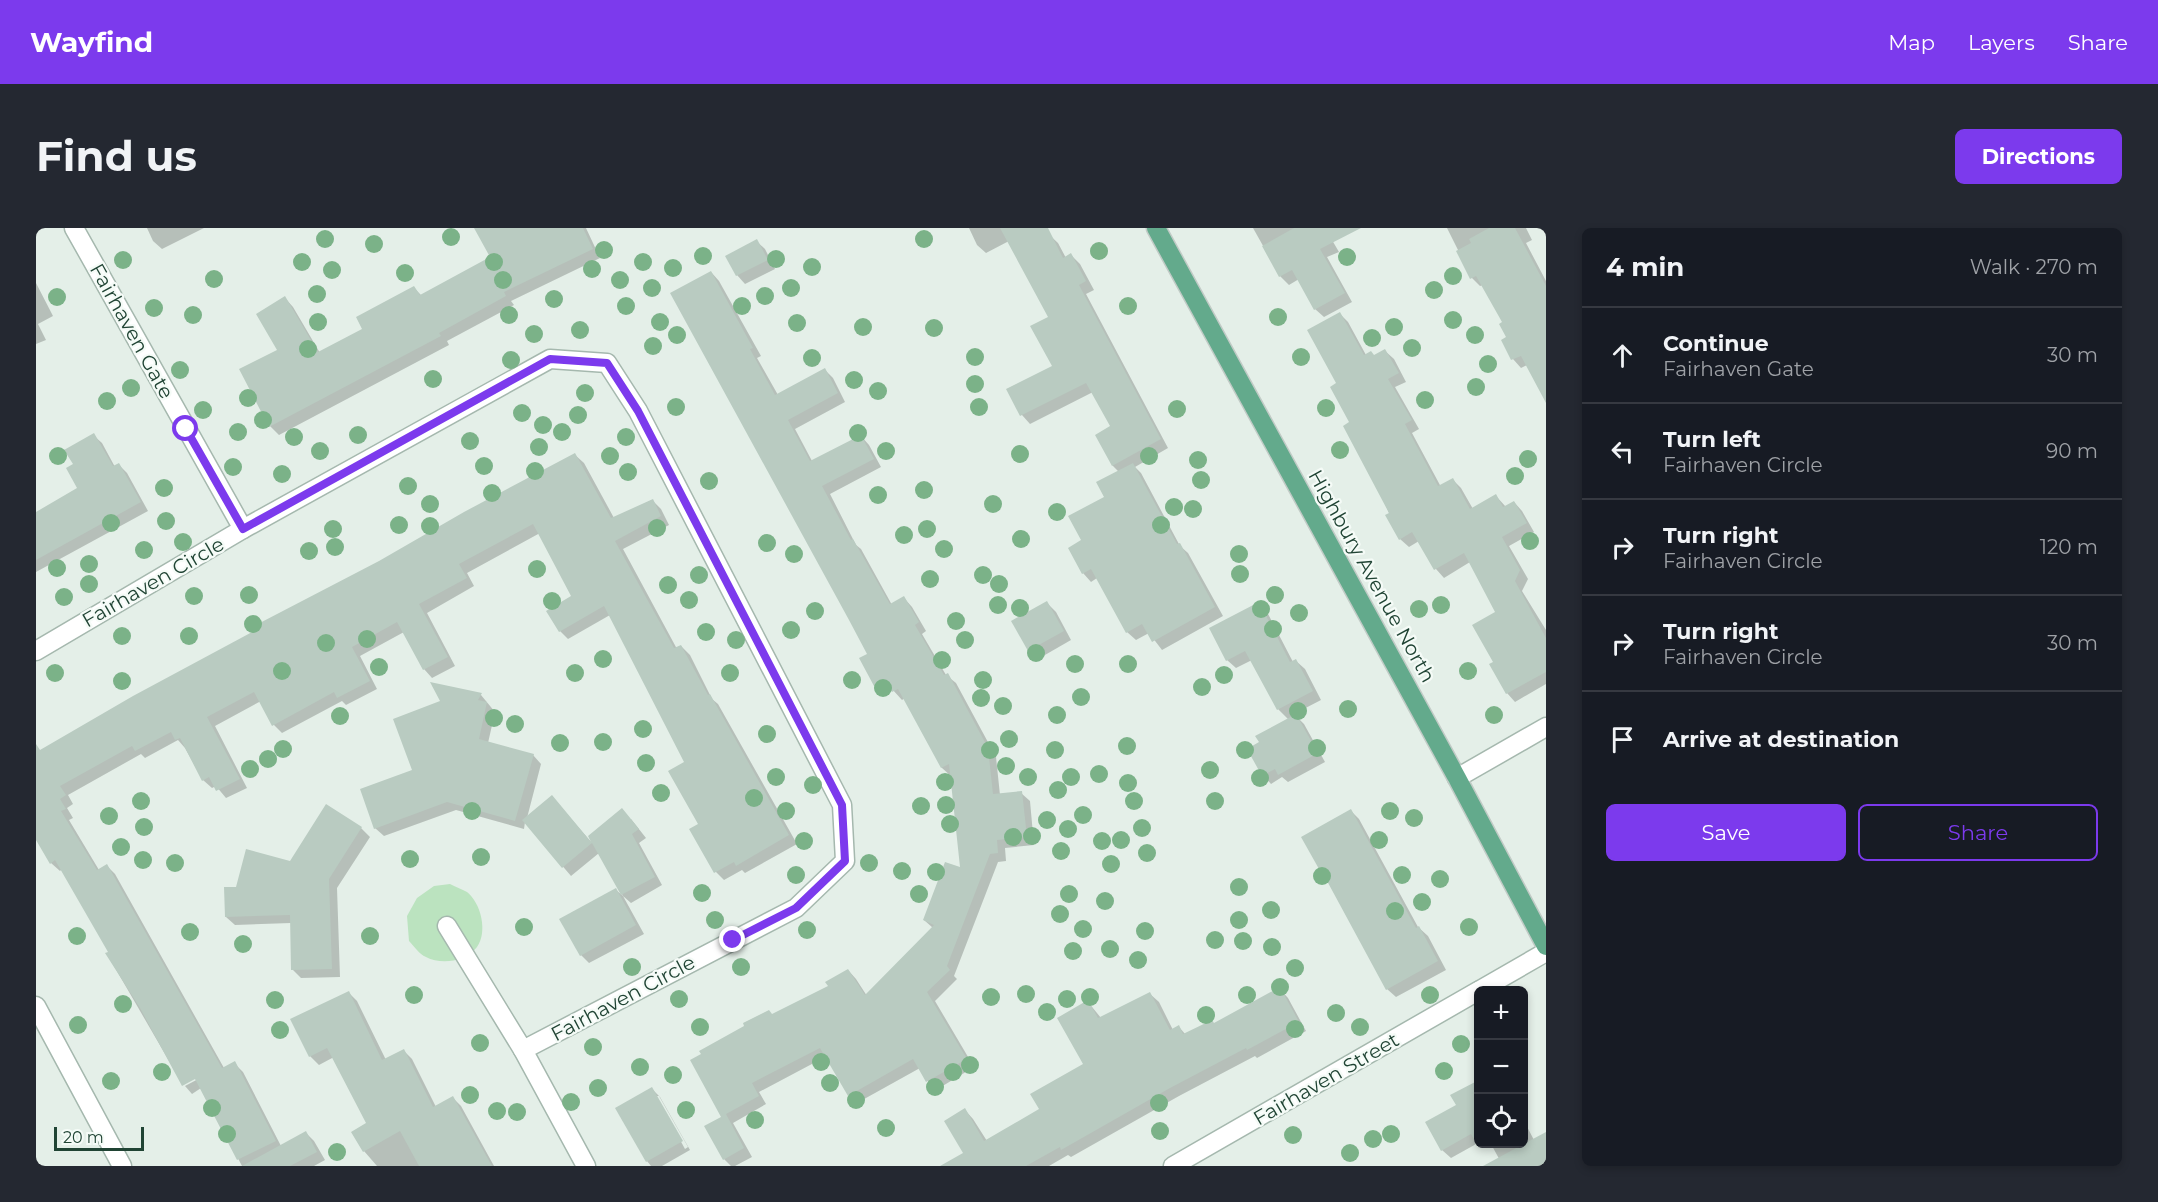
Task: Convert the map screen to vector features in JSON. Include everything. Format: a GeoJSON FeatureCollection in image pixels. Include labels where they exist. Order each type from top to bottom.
{"type":"FeatureCollection","features":[{"type":"Feature","properties":{"kind":"main road","name":"Highbury Avenue North"},"geometry":{"type":"LineString","coordinates":[[1156,228],[1457,778],[1546,946]]}},
{"type":"Feature","properties":{"kind":"street","name":"Fairhaven Gate"},"geometry":{"type":"LineString","coordinates":[[74,228],[243,529]]}},
{"type":"Feature","properties":{"kind":"street","name":"Fairhaven Circle"},"geometry":{"type":"LineString","coordinates":[[36,651],[243,529],[550,359],[607,363],[638,411],[842,805],[845,861],[796,908],[523,1050]]}},
{"type":"Feature","properties":{"kind":"street"},"geometry":{"type":"LineString","coordinates":[[1457,778],[1546,727]]}},
{"type":"Feature","properties":{"kind":"street"},"geometry":{"type":"LineString","coordinates":[[447,926],[523,1050],[586,1166]]}},
{"type":"Feature","properties":{"kind":"street","name":"Fairhaven Street"},"geometry":{"type":"LineString","coordinates":[[1488,986],[1546,952]]}},
{"type":"Feature","properties":{"kind":"street","name":"Fairhaven Street"},"geometry":{"type":"LineString","coordinates":[[1173,1166],[1474,994]]}},
{"type":"Feature","properties":{"kind":"street"},"geometry":{"type":"LineString","coordinates":[[36,1006],[122,1166]]}},
{"type":"Feature","properties":{"kind":"green space"},"geometry":{"type":"Polygon","coordinates":[[[450,884],[467,892],[476,903],[481,918],[482,934],[477,947],[466,956],[453,961],[439,961],[423,956],[409,941],[407,916],[417,898],[434,886],[450,884]]]}},
{"type":"Feature","properties":{"kind":"building"},"geometry":{"type":"Polygon","coordinates":[[[474,228],[583,228],[593,249],[504,292],[506,296],[439,333],[441,336],[269,427],[239,369],[277,350],[256,314],[285,296],[318,352],[362,329],[356,317],[414,286],[420,295],[490,257],[474,228]]]}},
{"type":"Feature","properties":{"kind":"building"},"geometry":{"type":"Polygon","coordinates":[[[1000,228],[1048,228],[1063,258],[1071,253],[1086,281],[1079,285],[1161,439],[1112,466],[1095,435],[1110,426],[1086,383],[1020,416],[1006,389],[1052,366],[1030,326],[1048,317],[1000,228]]]}},
{"type":"Feature","properties":{"kind":"building"},"geometry":{"type":"Polygon","coordinates":[[[1294,228],[1361,228],[1320,249],[1345,293],[1314,310],[1292,270],[1279,277],[1262,246],[1294,228]]]}},
{"type":"Feature","properties":{"kind":"building"},"geometry":{"type":"Polygon","coordinates":[[[1489,228],[1515,228],[1546,286],[1546,403],[1521,356],[1511,360],[1501,340],[1506,337],[1499,324],[1502,322],[1476,276],[1470,279],[1456,251],[1471,243],[1469,239],[1489,228]]]}},
{"type":"Feature","properties":{"kind":"building"},"geometry":{"type":"Polygon","coordinates":[[[757,239],[768,260],[736,276],[725,256],[757,239]]]}},
{"type":"Feature","properties":{"kind":"building"},"geometry":{"type":"Polygon","coordinates":[[[711,271],[753,348],[750,349],[775,395],[825,368],[838,393],[788,420],[810,461],[861,435],[874,459],[822,486],[851,540],[853,539],[890,604],[904,596],[919,622],[915,625],[944,675],[948,673],[988,748],[993,794],[1022,791],[1027,837],[997,840],[998,853],[990,854],[947,966],[950,970],[927,992],[967,1059],[926,1082],[913,1059],[848,1096],[820,1048],[752,1083],[759,1096],[726,1114],[744,1148],[723,1160],[704,1126],[721,1117],[690,1060],[701,1054],[699,1051],[744,1026],[743,1023],[769,1010],[772,1014],[828,986],[825,982],[848,969],[865,995],[934,925],[923,920],[945,862],[960,867],[949,764],[941,768],[898,689],[892,692],[885,680],[874,686],[859,658],[867,654],[670,293],[711,271]]]}},
{"type":"Feature","properties":{"kind":"building"},"geometry":{"type":"Polygon","coordinates":[[[1340,312],[1364,355],[1371,351],[1374,355],[1385,349],[1399,373],[1388,379],[1412,420],[1405,424],[1438,486],[1453,478],[1470,509],[1496,494],[1503,507],[1514,501],[1527,523],[1502,537],[1520,570],[1515,581],[1546,638],[1546,672],[1506,694],[1489,664],[1493,662],[1472,625],[1495,612],[1464,553],[1434,570],[1412,532],[1399,540],[1385,515],[1389,513],[1343,426],[1349,422],[1330,387],[1336,383],[1307,330],[1340,312]]]}},
{"type":"Feature","properties":{"kind":"building"},"geometry":{"type":"Polygon","coordinates":[[[94,433],[113,466],[119,463],[141,502],[36,560],[36,512],[77,488],[66,468],[73,464],[64,450],[94,433]]]}},
{"type":"Feature","properties":{"kind":"building"},"geometry":{"type":"Polygon","coordinates":[[[575,453],[611,518],[653,499],[661,516],[615,541],[674,648],[681,645],[708,695],[710,694],[789,835],[736,866],[734,862],[714,873],[689,829],[698,824],[668,771],[684,762],[604,606],[559,632],[546,611],[571,596],[533,524],[459,564],[467,578],[419,604],[448,657],[423,670],[397,622],[352,647],[370,681],[337,698],[334,692],[272,726],[254,692],[207,717],[240,779],[216,791],[209,777],[202,781],[180,738],[175,740],[171,732],[135,751],[132,746],[60,786],[66,795],[60,799],[66,809],[61,811],[97,870],[107,864],[222,1068],[235,1061],[276,1141],[237,1160],[195,1079],[182,1086],[140,1008],[105,953],[108,952],[55,860],[50,864],[36,840],[36,744],[40,750],[133,696],[254,631],[252,627],[379,561],[464,512],[575,453]]]}},
{"type":"Feature","properties":{"kind":"building"},"geometry":{"type":"Polygon","coordinates":[[[1133,463],[1177,544],[1180,543],[1215,607],[1152,642],[1142,624],[1126,633],[1091,569],[1082,574],[1068,548],[1081,540],[1068,516],[1104,497],[1096,482],[1133,463]]]}},
{"type":"Feature","properties":{"kind":"building"},"geometry":{"type":"Polygon","coordinates":[[[1047,601],[1064,631],[1028,651],[1011,621],[1047,601]]]}},
{"type":"Feature","properties":{"kind":"building"},"geometry":{"type":"Polygon","coordinates":[[[1259,602],[1290,662],[1296,659],[1313,691],[1277,710],[1245,651],[1226,661],[1209,628],[1259,602]]]}},
{"type":"Feature","properties":{"kind":"building"},"geometry":{"type":"Polygon","coordinates":[[[430,682],[482,693],[478,700],[487,702],[479,739],[534,754],[515,821],[447,802],[374,829],[360,789],[412,770],[393,719],[440,701],[430,682]]]}},
{"type":"Feature","properties":{"kind":"building"},"geometry":{"type":"Polygon","coordinates":[[[1296,714],[1318,753],[1278,775],[1275,769],[1262,776],[1247,749],[1259,742],[1255,736],[1296,714]]]}},
{"type":"Feature","properties":{"kind":"building"},"geometry":{"type":"Polygon","coordinates":[[[552,795],[591,842],[588,836],[622,808],[639,829],[632,834],[655,877],[621,895],[592,843],[562,868],[522,820],[552,795]]]}},
{"type":"Feature","properties":{"kind":"building"},"geometry":{"type":"Polygon","coordinates":[[[326,804],[362,827],[329,879],[332,969],[291,970],[290,915],[225,917],[224,887],[236,887],[246,849],[290,861],[326,804]]]}},
{"type":"Feature","properties":{"kind":"building"},"geometry":{"type":"Polygon","coordinates":[[[1351,809],[1416,928],[1419,926],[1438,961],[1386,990],[1301,837],[1351,809]]]}},
{"type":"Feature","properties":{"kind":"building"},"geometry":{"type":"Polygon","coordinates":[[[616,888],[636,925],[580,956],[559,919],[616,888]]]}},
{"type":"Feature","properties":{"kind":"building"},"geometry":{"type":"Polygon","coordinates":[[[1280,987],[1299,1022],[1170,1088],[1061,1150],[1060,1147],[1026,1166],[940,1166],[963,1153],[944,1121],[965,1108],[984,1141],[1039,1109],[1030,1094],[1083,1064],[1057,1018],[1088,1000],[1098,1018],[1150,992],[1170,1030],[1179,1025],[1183,1034],[1212,1020],[1214,1023],[1280,987]]]}},
{"type":"Feature","properties":{"kind":"building"},"geometry":{"type":"Polygon","coordinates":[[[349,991],[382,1060],[404,1049],[433,1107],[453,1096],[492,1166],[419,1166],[400,1131],[363,1152],[351,1132],[366,1123],[327,1048],[309,1057],[290,1019],[349,991]]]}},
{"type":"Feature","properties":{"kind":"building"},"geometry":{"type":"Polygon","coordinates":[[[1474,1083],[1474,1139],[1471,1134],[1441,1151],[1425,1122],[1456,1105],[1450,1095],[1474,1083]]]}},
{"type":"Feature","properties":{"kind":"building"},"geometry":{"type":"Polygon","coordinates":[[[652,1087],[683,1141],[646,1162],[615,1108],[652,1087]]]}},
{"type":"Feature","properties":{"kind":"building"},"geometry":{"type":"Polygon","coordinates":[[[306,1131],[317,1152],[290,1166],[242,1166],[306,1131]]]}},
{"type":"Feature","properties":{"kind":"building"},"geometry":{"type":"Polygon","coordinates":[[[1546,1132],[1546,1166],[1483,1166],[1516,1148],[1528,1148],[1528,1142],[1546,1132]]]}},
{"type":"Feature","properties":{"kind":"route"},"geometry":{"type":"LineString","coordinates":[[186,429],[243,529],[550,359],[607,363],[638,411],[842,805],[845,861],[796,908],[733,940]]}}]}
